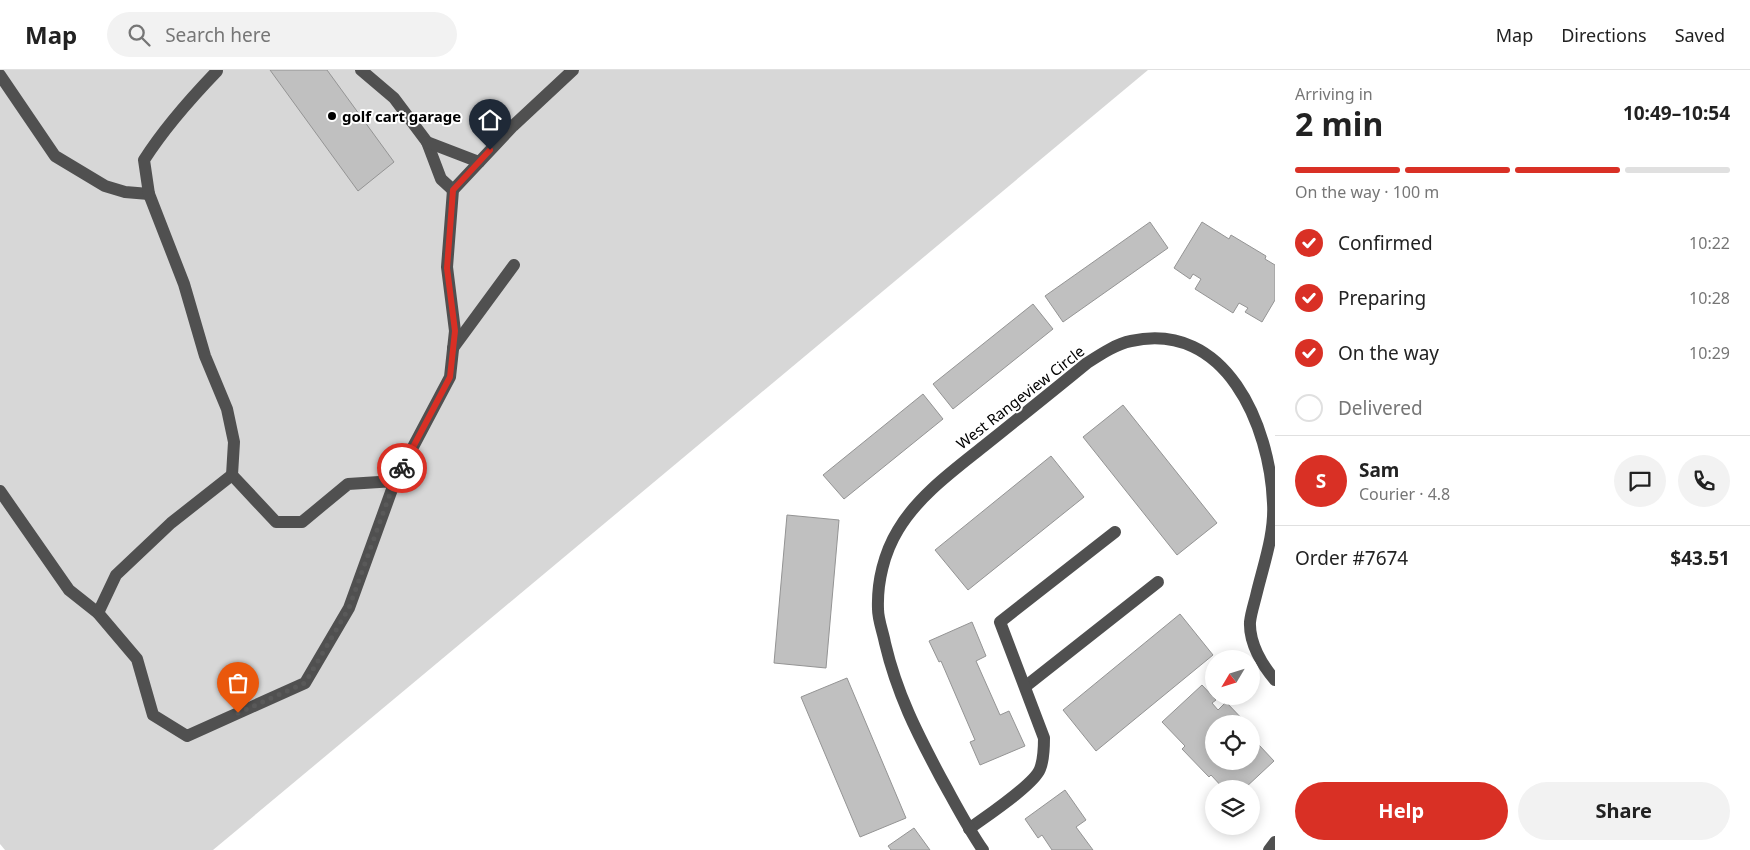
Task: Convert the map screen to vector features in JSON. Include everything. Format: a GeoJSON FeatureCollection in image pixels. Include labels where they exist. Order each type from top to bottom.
{"type":"FeatureCollection","features":[{"type":"Feature","properties":{"kind":"street"},"geometry":{"type":"LineString","coordinates":[[361,70],[394,98],[427,142],[441,179],[453,190]]}},
{"type":"Feature","properties":{"kind":"street"},"geometry":{"type":"LineString","coordinates":[[0,491],[69,590],[98,613],[137,659],[153,715],[187,736],[305,683],[349,608],[395,480],[450,377],[455,331],[447,268],[453,190],[513,126],[572,70]]}},
{"type":"Feature","properties":{"kind":"street"},"geometry":{"type":"LineString","coordinates":[[217,71],[181,110],[144,160],[149,194],[184,284],[205,356],[227,409],[234,442],[232,475],[276,522],[302,522],[348,484],[395,480]]}},
{"type":"Feature","properties":{"kind":"street"},"geometry":{"type":"LineString","coordinates":[[0,75],[55,156],[105,186],[125,192],[149,194]]}},
{"type":"Feature","properties":{"kind":"street"},"geometry":{"type":"LineString","coordinates":[[427,142],[479,162]]}},
{"type":"Feature","properties":{"kind":"street"},"geometry":{"type":"LineString","coordinates":[[453,348],[514,265]]}},
{"type":"Feature","properties":{"kind":"street","name":"West Rangeview Circle"},"geometry":{"type":"LineString","coordinates":[[983,850],[969,829],[911,722],[890,662],[878,611],[881,576],[886,555],[898,529],[924,497],[956,468],[1087,363],[1108,350],[1130,341],[1151,338],[1171,339],[1198,347],[1214,358],[1228,373],[1247,403],[1262,435],[1270,469],[1274,504],[1269,540],[1250,623],[1258,656],[1275,680]]}},
{"type":"Feature","properties":{"kind":"street"},"geometry":{"type":"LineString","coordinates":[[98,613],[116,575],[171,523],[232,475]]}},
{"type":"Feature","properties":{"kind":"street"},"geometry":{"type":"LineString","coordinates":[[969,829],[1030,782],[1040,770],[1044,756],[1044,738],[1026,686],[1000,622],[1115,532]]}},
{"type":"Feature","properties":{"kind":"street"},"geometry":{"type":"LineString","coordinates":[[1026,686],[1158,582]]}},
{"type":"Feature","properties":{"kind":"street"},"geometry":{"type":"LineString","coordinates":[[1268,850],[1275,842]]}},
{"type":"Feature","properties":{"kind":"shaded area"},"geometry":{"type":"Polygon","coordinates":[[[0,70],[1148,70],[213,850],[5,850],[0,844],[0,70]]]}},
{"type":"Feature","properties":{"kind":"building","name":"golf cart garage"},"geometry":{"type":"Polygon","coordinates":[[[270,70],[327,70],[394,162],[358,191],[270,70]]]}},
{"type":"Feature","properties":{"kind":"building"},"geometry":{"type":"Polygon","coordinates":[[[1150,222],[1168,248],[1063,322],[1045,296],[1150,222]]]}},
{"type":"Feature","properties":{"kind":"building"},"geometry":{"type":"Polygon","coordinates":[[[1202,222],[1229,239],[1231,235],[1266,256],[1265,259],[1275,265],[1275,300],[1262,322],[1245,312],[1248,308],[1239,303],[1233,313],[1195,289],[1201,279],[1193,274],[1190,279],[1174,268],[1202,222]]]}},
{"type":"Feature","properties":{"kind":"building"},"geometry":{"type":"Polygon","coordinates":[[[1033,304],[1053,329],[953,409],[933,384],[1033,304]]]}},
{"type":"Feature","properties":{"kind":"building"},"geometry":{"type":"Polygon","coordinates":[[[923,394],[943,419],[844,499],[823,475],[923,394]]]}},
{"type":"Feature","properties":{"kind":"building"},"geometry":{"type":"Polygon","coordinates":[[[1123,405],[1217,523],[1177,555],[1083,437],[1123,405]]]}},
{"type":"Feature","properties":{"kind":"building"},"geometry":{"type":"Polygon","coordinates":[[[1051,456],[1084,497],[968,590],[935,550],[1051,456]]]}},
{"type":"Feature","properties":{"kind":"building"},"geometry":{"type":"Polygon","coordinates":[[[787,515],[839,520],[826,668],[774,663],[787,515]]]}},
{"type":"Feature","properties":{"kind":"building"},"geometry":{"type":"Polygon","coordinates":[[[1180,614],[1209,650],[1205,650],[1205,662],[1096,751],[1063,710],[1180,614]]]}},
{"type":"Feature","properties":{"kind":"building"},"geometry":{"type":"Polygon","coordinates":[[[972,622],[986,656],[976,661],[1000,715],[1009,711],[1025,746],[980,765],[970,742],[975,740],[941,661],[939,662],[929,641],[972,622]]]}},
{"type":"Feature","properties":{"kind":"building"},"geometry":{"type":"Polygon","coordinates":[[[847,678],[906,818],[860,837],[801,697],[847,678]]]}},
{"type":"Feature","properties":{"kind":"building"},"geometry":{"type":"Polygon","coordinates":[[[1202,685],[1205,688],[1205,705],[1214,705],[1218,710],[1223,705],[1229,705],[1238,715],[1205,715],[1205,770],[1260,770],[1260,746],[1274,761],[1254,780],[1216,780],[1211,775],[1209,777],[1182,749],[1185,746],[1162,722],[1202,685]]]}},
{"type":"Feature","properties":{"kind":"building"},"geometry":{"type":"Polygon","coordinates":[[[1065,790],[1086,820],[1076,827],[1093,850],[1052,850],[1042,835],[1038,838],[1025,819],[1065,790]]]}},
{"type":"Feature","properties":{"kind":"building"},"geometry":{"type":"Polygon","coordinates":[[[914,828],[930,850],[891,850],[888,846],[914,828]]]}},
{"type":"Feature","properties":{"kind":"way so far"},"geometry":{"type":"LineString","coordinates":[[238,713],[305,683],[349,608],[395,480],[402,468]]}},
{"type":"Feature","properties":{"kind":"place","name":"golf cart garage"},"geometry":{"type":"Point","coordinates":[332,116]}},
{"type":"Feature","properties":{"kind":"route"},"geometry":{"type":"LineString","coordinates":[[402,468],[450,377],[455,331],[447,268],[453,190],[490,150]]}}]}
